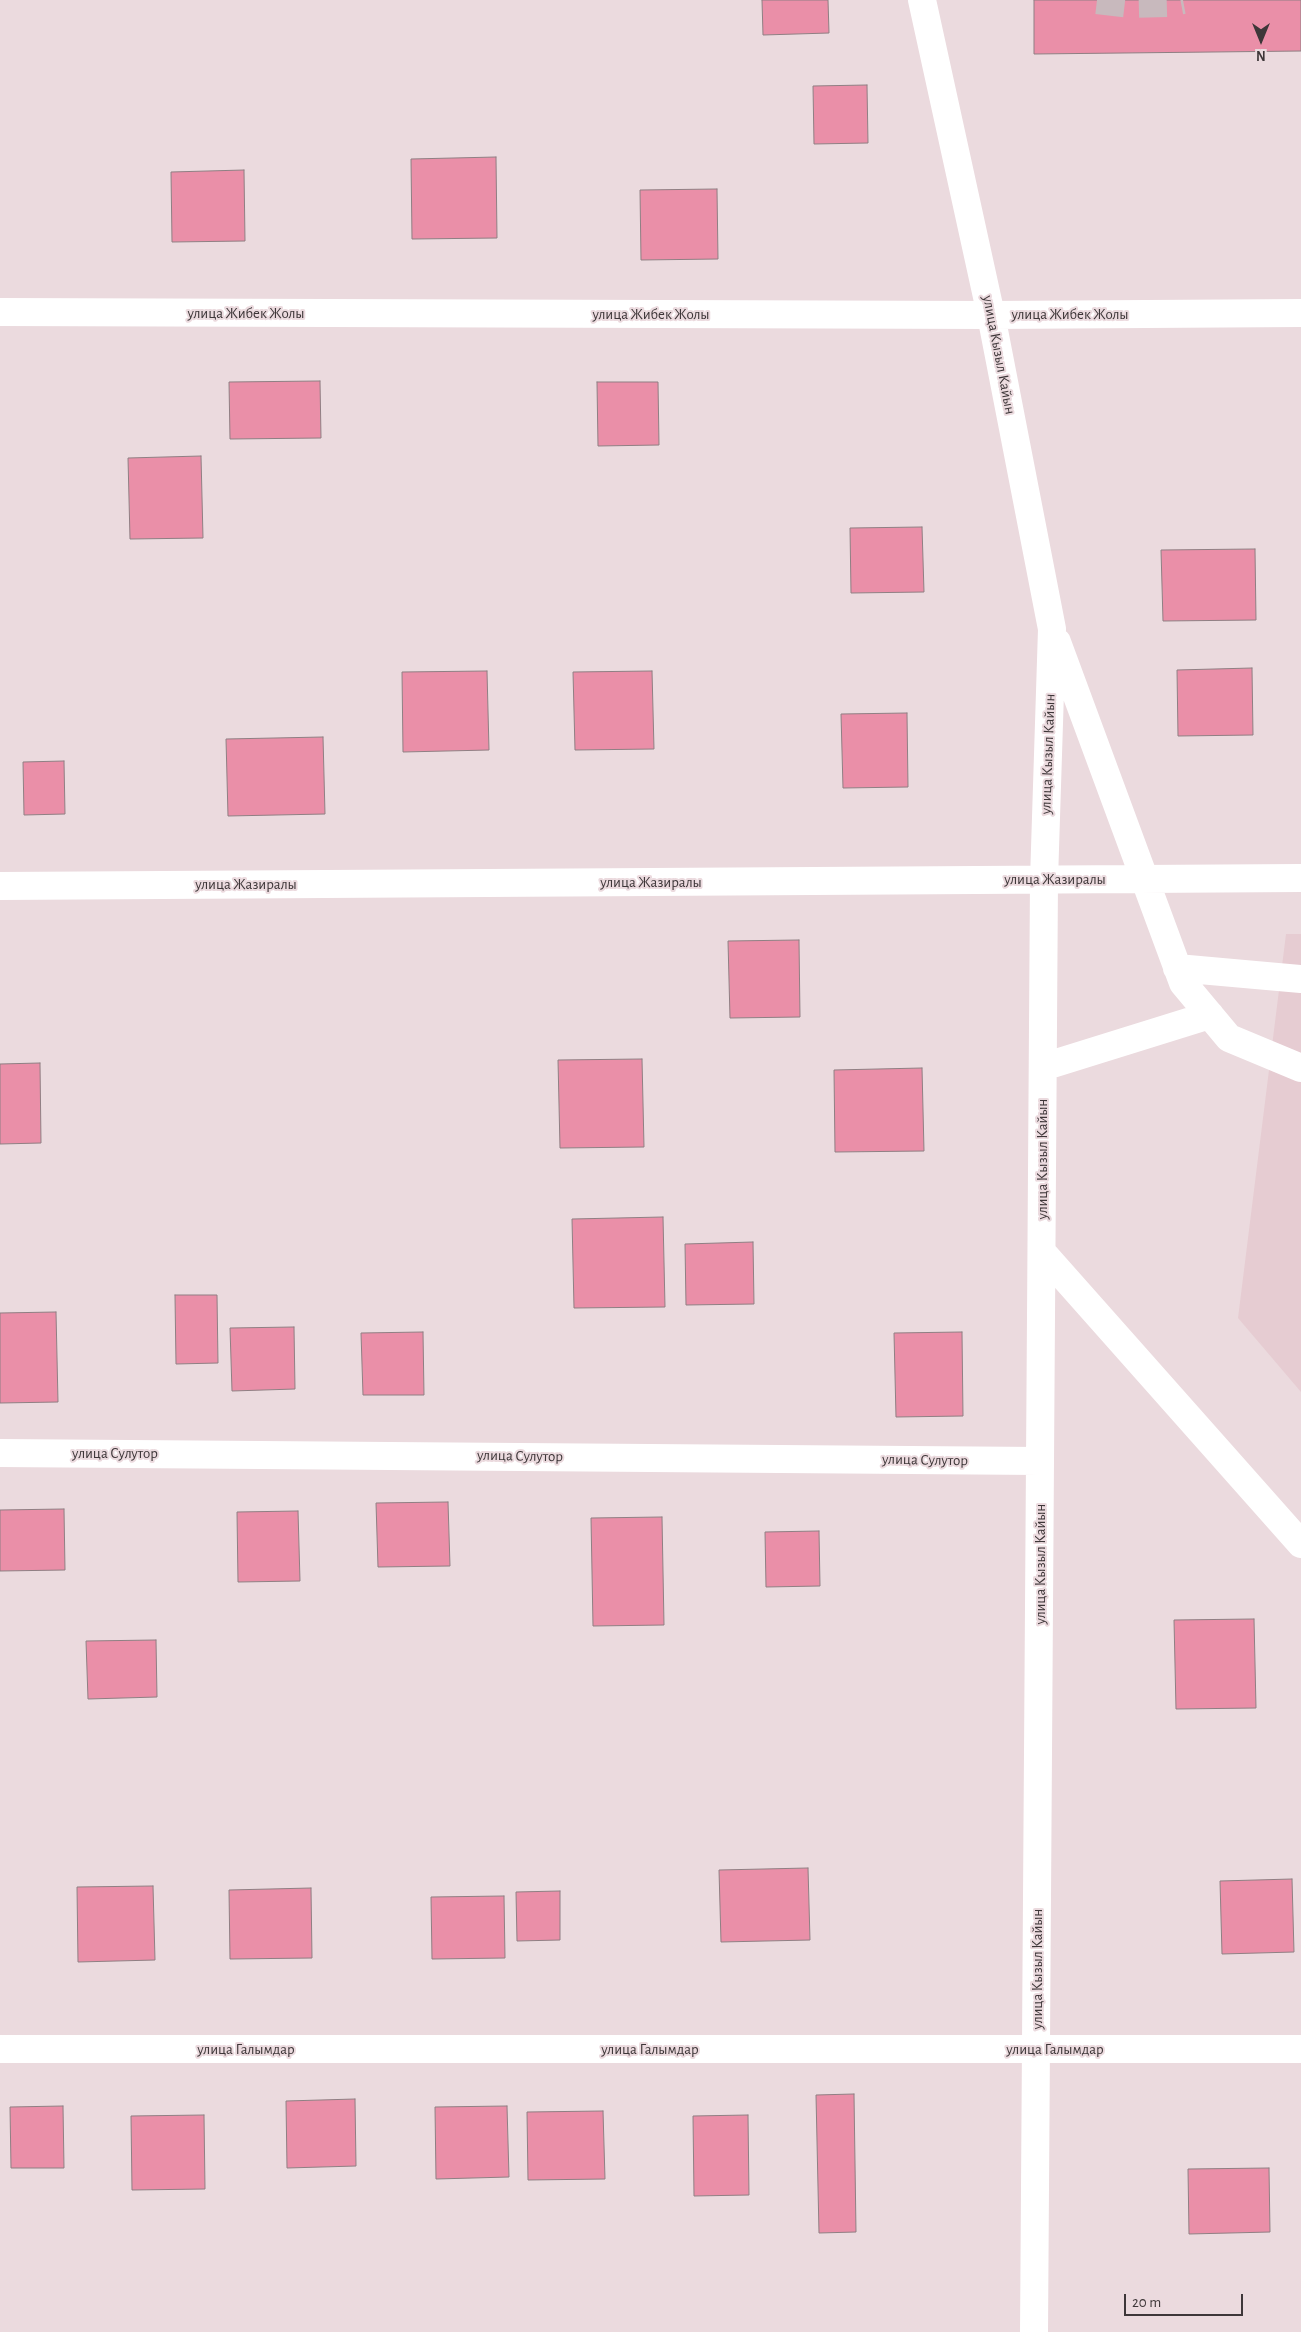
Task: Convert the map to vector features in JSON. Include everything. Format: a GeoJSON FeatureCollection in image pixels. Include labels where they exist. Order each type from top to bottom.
{"type":"FeatureCollection","features":[{"type":"Feature","properties":{"kind":"street","name":"улица Кызыл Кайын"},"geometry":{"type":"LineString","coordinates":[[922,0],[991,315],[1052,629],[1044,880],[1034,2332]]}},
{"type":"Feature","properties":{"kind":"street","name":"улица Жибек Жолы"},"geometry":{"type":"LineString","coordinates":[[0,312],[991,315],[1301,313]]}},
{"type":"Feature","properties":{"kind":"street"},"geometry":{"type":"LineString","coordinates":[[1052,629],[1183,983],[1229,1038],[1301,1068]]}},
{"type":"Feature","properties":{"kind":"street","name":"улица Жазиралы"},"geometry":{"type":"LineString","coordinates":[[0,886],[1301,878]]}},
{"type":"Feature","properties":{"kind":"street"},"geometry":{"type":"LineString","coordinates":[[1177,968],[1301,979]]}},
{"type":"Feature","properties":{"kind":"street"},"geometry":{"type":"LineString","coordinates":[[1043,1067],[1210,1015]]}},
{"type":"Feature","properties":{"kind":"street"},"geometry":{"type":"LineString","coordinates":[[1042,1252],[1301,1544]]}},
{"type":"Feature","properties":{"kind":"street","name":"улица Сулутор"},"geometry":{"type":"LineString","coordinates":[[0,1453],[1040,1461]]}},
{"type":"Feature","properties":{"kind":"street","name":"улица Галымдар"},"geometry":{"type":"LineString","coordinates":[[0,2049],[1301,2049]]}},
{"type":"Feature","properties":{"kind":"shaded area"},"geometry":{"type":"Polygon","coordinates":[[[1286,934],[1301,934],[1301,1392],[1238,1318],[1286,934]]]}},
{"type":"Feature","properties":{"kind":"building"},"geometry":{"type":"Polygon","coordinates":[[[762,0],[828,0],[829,33],[763,35],[762,0]]]}},
{"type":"Feature","properties":{"kind":"building"},"geometry":{"type":"Polygon","coordinates":[[[1034,0],[1301,0],[1301,51],[1034,54],[1034,0]]]}},
{"type":"Feature","properties":{"kind":"building"},"geometry":{"type":"Polygon","coordinates":[[[867,85],[868,143],[814,144],[813,86],[867,85]]]}},
{"type":"Feature","properties":{"kind":"building"},"geometry":{"type":"Polygon","coordinates":[[[496,157],[497,238],[412,239],[411,159],[496,157]]]}},
{"type":"Feature","properties":{"kind":"building"},"geometry":{"type":"Polygon","coordinates":[[[244,170],[245,241],[172,242],[171,172],[244,170]]]}},
{"type":"Feature","properties":{"kind":"building"},"geometry":{"type":"Polygon","coordinates":[[[717,189],[718,259],[641,260],[640,190],[717,189]]]}},
{"type":"Feature","properties":{"kind":"building"},"geometry":{"type":"Polygon","coordinates":[[[320,381],[321,438],[230,439],[229,382],[320,381]]]}},
{"type":"Feature","properties":{"kind":"building"},"geometry":{"type":"Polygon","coordinates":[[[597,382],[658,382],[659,445],[598,446],[597,382]]]}},
{"type":"Feature","properties":{"kind":"building"},"geometry":{"type":"Polygon","coordinates":[[[201,456],[203,538],[130,539],[128,458],[201,456]]]}},
{"type":"Feature","properties":{"kind":"building"},"geometry":{"type":"Polygon","coordinates":[[[922,527],[924,592],[851,593],[850,528],[922,527]]]}},
{"type":"Feature","properties":{"kind":"building"},"geometry":{"type":"Polygon","coordinates":[[[1255,549],[1256,620],[1163,621],[1161,550],[1255,549]]]}},
{"type":"Feature","properties":{"kind":"building"},"geometry":{"type":"Polygon","coordinates":[[[1252,668],[1253,735],[1178,736],[1177,670],[1252,668]]]}},
{"type":"Feature","properties":{"kind":"building"},"geometry":{"type":"Polygon","coordinates":[[[487,671],[489,750],[403,752],[402,672],[487,671]]]}},
{"type":"Feature","properties":{"kind":"building"},"geometry":{"type":"Polygon","coordinates":[[[652,671],[654,749],[575,750],[573,672],[652,671]]]}},
{"type":"Feature","properties":{"kind":"building"},"geometry":{"type":"Polygon","coordinates":[[[907,713],[908,787],[843,788],[841,714],[907,713]]]}},
{"type":"Feature","properties":{"kind":"building"},"geometry":{"type":"Polygon","coordinates":[[[323,737],[325,814],[228,816],[226,739],[323,737]]]}},
{"type":"Feature","properties":{"kind":"building"},"geometry":{"type":"Polygon","coordinates":[[[64,761],[65,814],[24,815],[23,762],[64,761]]]}},
{"type":"Feature","properties":{"kind":"building"},"geometry":{"type":"Polygon","coordinates":[[[799,940],[800,1017],[730,1018],[728,941],[799,940]]]}},
{"type":"Feature","properties":{"kind":"building"},"geometry":{"type":"Polygon","coordinates":[[[642,1059],[644,1147],[560,1148],[558,1060],[642,1059]]]}},
{"type":"Feature","properties":{"kind":"building"},"geometry":{"type":"Polygon","coordinates":[[[40,1063],[41,1143],[0,1144],[0,1064],[40,1063]]]}},
{"type":"Feature","properties":{"kind":"building"},"geometry":{"type":"Polygon","coordinates":[[[922,1068],[924,1151],[835,1152],[834,1070],[922,1068]]]}},
{"type":"Feature","properties":{"kind":"building"},"geometry":{"type":"Polygon","coordinates":[[[663,1217],[665,1307],[574,1308],[572,1219],[663,1217]]]}},
{"type":"Feature","properties":{"kind":"building"},"geometry":{"type":"Polygon","coordinates":[[[753,1242],[754,1304],[686,1305],[685,1244],[753,1242]]]}},
{"type":"Feature","properties":{"kind":"building"},"geometry":{"type":"Polygon","coordinates":[[[175,1295],[217,1295],[218,1363],[176,1364],[175,1295]]]}},
{"type":"Feature","properties":{"kind":"building"},"geometry":{"type":"Polygon","coordinates":[[[56,1312],[58,1402],[0,1403],[0,1313],[56,1312]]]}},
{"type":"Feature","properties":{"kind":"building"},"geometry":{"type":"Polygon","coordinates":[[[294,1327],[295,1389],[232,1391],[230,1328],[294,1327]]]}},
{"type":"Feature","properties":{"kind":"building"},"geometry":{"type":"Polygon","coordinates":[[[423,1332],[424,1395],[363,1395],[361,1333],[423,1332]]]}},
{"type":"Feature","properties":{"kind":"building"},"geometry":{"type":"Polygon","coordinates":[[[962,1332],[963,1416],[896,1417],[894,1333],[962,1332]]]}},
{"type":"Feature","properties":{"kind":"building"},"geometry":{"type":"Polygon","coordinates":[[[448,1502],[450,1566],[378,1567],[376,1503],[448,1502]]]}},
{"type":"Feature","properties":{"kind":"building"},"geometry":{"type":"Polygon","coordinates":[[[64,1509],[65,1570],[0,1571],[0,1510],[64,1509]]]}},
{"type":"Feature","properties":{"kind":"building"},"geometry":{"type":"Polygon","coordinates":[[[298,1511],[300,1581],[238,1582],[237,1512],[298,1511]]]}},
{"type":"Feature","properties":{"kind":"building"},"geometry":{"type":"Polygon","coordinates":[[[662,1517],[664,1625],[593,1626],[591,1518],[662,1517]]]}},
{"type":"Feature","properties":{"kind":"building"},"geometry":{"type":"Polygon","coordinates":[[[819,1531],[820,1586],[766,1587],[765,1532],[819,1531]]]}},
{"type":"Feature","properties":{"kind":"building"},"geometry":{"type":"Polygon","coordinates":[[[1254,1619],[1256,1708],[1176,1709],[1174,1620],[1254,1619]]]}},
{"type":"Feature","properties":{"kind":"building"},"geometry":{"type":"Polygon","coordinates":[[[156,1640],[157,1697],[88,1699],[86,1641],[156,1640]]]}},
{"type":"Feature","properties":{"kind":"building"},"geometry":{"type":"Polygon","coordinates":[[[808,1868],[810,1940],[721,1942],[719,1870],[808,1868]]]}},
{"type":"Feature","properties":{"kind":"building"},"geometry":{"type":"Polygon","coordinates":[[[1292,1879],[1294,1952],[1222,1954],[1220,1881],[1292,1879]]]}},
{"type":"Feature","properties":{"kind":"building"},"geometry":{"type":"Polygon","coordinates":[[[153,1886],[155,1960],[78,1962],[77,1887],[153,1886]]]}},
{"type":"Feature","properties":{"kind":"building"},"geometry":{"type":"Polygon","coordinates":[[[311,1888],[312,1958],[230,1959],[229,1890],[311,1888]]]}},
{"type":"Feature","properties":{"kind":"building"},"geometry":{"type":"Polygon","coordinates":[[[560,1891],[560,1940],[517,1941],[516,1892],[560,1891]]]}},
{"type":"Feature","properties":{"kind":"building"},"geometry":{"type":"Polygon","coordinates":[[[504,1896],[505,1958],[432,1959],[431,1897],[504,1896]]]}},
{"type":"Feature","properties":{"kind":"building"},"geometry":{"type":"Polygon","coordinates":[[[854,2094],[856,2232],[819,2233],[816,2095],[854,2094]]]}},
{"type":"Feature","properties":{"kind":"building"},"geometry":{"type":"Polygon","coordinates":[[[355,2099],[356,2166],[287,2168],[286,2101],[355,2099]]]}},
{"type":"Feature","properties":{"kind":"building"},"geometry":{"type":"Polygon","coordinates":[[[63,2106],[64,2168],[11,2168],[10,2107],[63,2106]]]}},
{"type":"Feature","properties":{"kind":"building"},"geometry":{"type":"Polygon","coordinates":[[[507,2106],[509,2177],[436,2179],[435,2107],[507,2106]]]}},
{"type":"Feature","properties":{"kind":"building"},"geometry":{"type":"Polygon","coordinates":[[[603,2111],[605,2179],[528,2180],[527,2112],[603,2111]]]}},
{"type":"Feature","properties":{"kind":"building"},"geometry":{"type":"Polygon","coordinates":[[[204,2115],[205,2189],[132,2190],[131,2116],[204,2115]]]}},
{"type":"Feature","properties":{"kind":"building"},"geometry":{"type":"Polygon","coordinates":[[[748,2115],[749,2195],[694,2196],[693,2116],[748,2115]]]}},
{"type":"Feature","properties":{"kind":"building"},"geometry":{"type":"Polygon","coordinates":[[[1269,2168],[1270,2232],[1189,2234],[1188,2169],[1269,2168]]]}},
{"type":"Feature","properties":{"kind":"tunnel"},"geometry":{"type":"LineString","coordinates":[[1097,0],[1131,4],[1167,3],[1183,0]]}}]}
